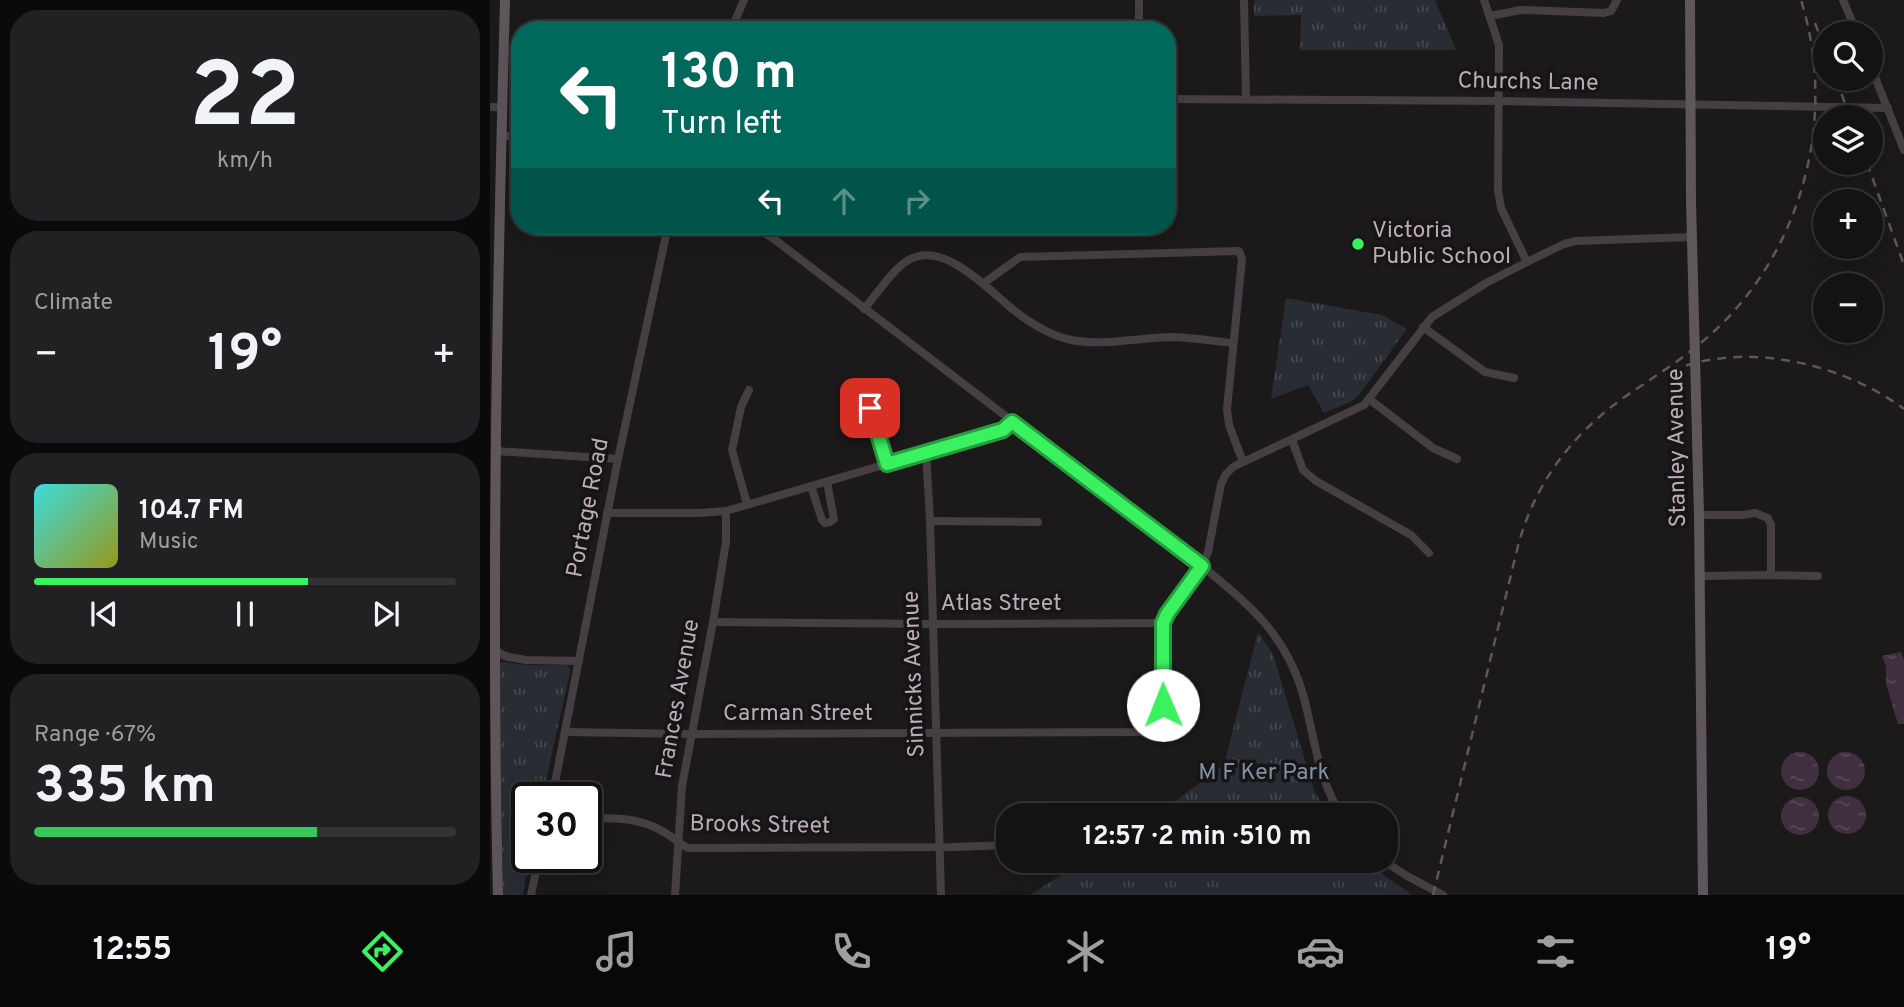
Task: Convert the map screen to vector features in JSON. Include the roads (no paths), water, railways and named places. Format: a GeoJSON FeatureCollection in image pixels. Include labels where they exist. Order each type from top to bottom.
{"type":"FeatureCollection","features":[{"type":"Feature","properties":{"kind":"main road"},"geometry":{"type":"LineString","coordinates":[[498,895],[493,812],[493,352],[495,190],[502,136],[505,0]]}},
{"type":"Feature","properties":{"kind":"main road","name":"Stanley Avenue"},"geometry":{"type":"LineString","coordinates":[[1690,0],[1703,895]]}},
{"type":"Feature","properties":{"kind":"street"},"geometry":{"type":"LineString","coordinates":[[735,21],[744,0]]}},
{"type":"Feature","properties":{"kind":"street"},"geometry":{"type":"LineString","coordinates":[[1139,0],[1139,21]]}},
{"type":"Feature","properties":{"kind":"street"},"geometry":{"type":"LineString","coordinates":[[1244,0],[1245,99]]}},
{"type":"Feature","properties":{"kind":"street"},"geometry":{"type":"LineString","coordinates":[[1484,0],[1499,45],[1498,190],[1502,208],[1527,261]]}},
{"type":"Feature","properties":{"kind":"street"},"geometry":{"type":"LineString","coordinates":[[1490,16],[1521,10],[1604,13],[1611,11],[1617,0]]}},
{"type":"Feature","properties":{"kind":"street"},"geometry":{"type":"LineString","coordinates":[[1843,0],[1852,21]]}},
{"type":"Feature","properties":{"kind":"street"},"geometry":{"type":"LineString","coordinates":[[1881,91],[1904,150]]}},
{"type":"Feature","properties":{"kind":"street","name":"Churchs Lane"},"geometry":{"type":"LineString","coordinates":[[1176,99],[1888,108]]}},
{"type":"Feature","properties":{"kind":"street"},"geometry":{"type":"LineString","coordinates":[[490,107],[503,107]]}},
{"type":"Feature","properties":{"kind":"street"},"geometry":{"type":"LineString","coordinates":[[502,136],[511,136]]}},
{"type":"Feature","properties":{"kind":"street","name":"Portage Road"},"geometry":{"type":"LineString","coordinates":[[555,782],[607,513],[666,235]]}},
{"type":"Feature","properties":{"kind":"street"},"geometry":{"type":"LineString","coordinates":[[768,235],[1202,566],[1267,624],[1296,674],[1303,692],[1325,783],[1335,803]]}},
{"type":"Feature","properties":{"kind":"street"},"geometry":{"type":"LineString","coordinates":[[1163,623],[1202,566],[1208,552],[1221,484],[1226,474],[1243,462],[1364,405],[1423,327],[1447,306],[1527,261],[1564,244],[1576,241],[1692,237]]}},
{"type":"Feature","properties":{"kind":"street"},"geometry":{"type":"LineString","coordinates":[[984,283],[1020,257],[1239,251],[1242,259],[1228,418],[1243,462]]}},
{"type":"Feature","properties":{"kind":"street"},"geometry":{"type":"LineString","coordinates":[[864,309],[904,262],[915,257],[930,256],[945,258],[984,283],[1020,315],[1045,331],[1068,340],[1093,342],[1171,337],[1233,343]]}},
{"type":"Feature","properties":{"kind":"street"},"geometry":{"type":"LineString","coordinates":[[1423,327],[1485,372],[1514,378]]}},
{"type":"Feature","properties":{"kind":"street"},"geometry":{"type":"LineString","coordinates":[[747,504],[732,450],[741,407],[749,390]]}},
{"type":"Feature","properties":{"kind":"street"},"geometry":{"type":"LineString","coordinates":[[859,392],[870,408],[887,464]]}},
{"type":"Feature","properties":{"kind":"street"},"geometry":{"type":"LineString","coordinates":[[1369,399],[1433,448],[1457,459]]}},
{"type":"Feature","properties":{"kind":"street"},"geometry":{"type":"LineString","coordinates":[[607,513],[726,511],[1003,430],[1012,422]]}},
{"type":"Feature","properties":{"kind":"street"},"geometry":{"type":"LineString","coordinates":[[1292,440],[1303,470],[1316,481],[1411,535],[1429,553]]}},
{"type":"Feature","properties":{"kind":"street"},"geometry":{"type":"LineString","coordinates":[[495,451],[618,459]]}},
{"type":"Feature","properties":{"kind":"street","name":"Sinnicks Avenue"},"geometry":{"type":"LineString","coordinates":[[926,452],[941,895]]}},
{"type":"Feature","properties":{"kind":"street"},"geometry":{"type":"LineString","coordinates":[[811,486],[822,520],[825,523],[830,522],[834,519],[834,513],[827,482]]}},
{"type":"Feature","properties":{"kind":"street","name":"Frances Avenue"},"geometry":{"type":"LineString","coordinates":[[675,895],[682,786],[726,542],[726,511]]}},
{"type":"Feature","properties":{"kind":"street"},"geometry":{"type":"LineString","coordinates":[[1699,515],[1755,513],[1768,518],[1771,525],[1771,575]]}},
{"type":"Feature","properties":{"kind":"street"},"geometry":{"type":"LineString","coordinates":[[930,521],[1038,522]]}},
{"type":"Feature","properties":{"kind":"street"},"geometry":{"type":"LineString","coordinates":[[1700,576],[1818,576]]}},
{"type":"Feature","properties":{"kind":"street","name":"Atlas Street"},"geometry":{"type":"LineString","coordinates":[[713,622],[1163,623]]}},
{"type":"Feature","properties":{"kind":"street","name":"Carman Street"},"geometry":{"type":"LineString","coordinates":[[565,732],[1158,732],[1162,725],[1163,705],[1163,623]]}},
{"type":"Feature","properties":{"kind":"street"},"geometry":{"type":"LineString","coordinates":[[492,650],[508,657],[526,660],[579,661]]}},
{"type":"Feature","properties":{"kind":"street","name":"Brooks Street"},"geometry":{"type":"LineString","coordinates":[[602,819],[635,820],[666,833],[688,848],[996,846]]}},
{"type":"Feature","properties":{"kind":"street"},"geometry":{"type":"LineString","coordinates":[[1398,870],[1443,895]]}},
{"type":"Feature","properties":{"kind":"street"},"geometry":{"type":"LineString","coordinates":[[531,895],[536,873]]}},
{"type":"Feature","properties":{"kind":"water"},"geometry":{"type":"Polygon","coordinates":[[[1901,652],[1904,660],[1904,724],[1898,724],[1886,684],[1886,667],[1882,656],[1901,652]]]}},
{"type":"Feature","properties":{"kind":"water"},"geometry":{"type":"Polygon","coordinates":[[[1800,752],[1814,757],[1819,771],[1814,785],[1800,790],[1786,785],[1781,771],[1786,757],[1800,752]]]}},
{"type":"Feature","properties":{"kind":"water"},"geometry":{"type":"Polygon","coordinates":[[[1846,752],[1860,757],[1865,771],[1860,785],[1846,790],[1832,785],[1827,771],[1832,757],[1846,752]]]}},
{"type":"Feature","properties":{"kind":"water"},"geometry":{"type":"Polygon","coordinates":[[[1847,796],[1861,801],[1866,815],[1861,829],[1847,834],[1833,829],[1828,815],[1833,801],[1847,796]]]}},
{"type":"Feature","properties":{"kind":"water"},"geometry":{"type":"Polygon","coordinates":[[[1800,797],[1814,802],[1819,816],[1814,830],[1800,835],[1786,830],[1781,816],[1786,802],[1800,797]]]}},
{"type":"Feature","properties":{"kind":"railway"},"geometry":{"type":"LineString","coordinates":[[1433,895],[1518,546],[1544,484],[1569,447],[1601,415],[1692,350],[1736,309],[1764,271],[1786,230],[1802,186],[1812,140],[1815,93],[1812,46],[1801,0]]}},
{"type":"Feature","properties":{"kind":"railway"},"geometry":{"type":"LineString","coordinates":[[1840,91],[1846,105]]}},
{"type":"Feature","properties":{"kind":"railway"},"geometry":{"type":"LineString","coordinates":[[1871,175],[1904,265]]}},
{"type":"Feature","properties":{"kind":"railway"},"geometry":{"type":"LineString","coordinates":[[1671,371],[1699,362],[1729,357],[1792,361],[1852,379],[1904,409]]}},
{"type":"Feature","properties":{"kind":"place","name":"Victoria Public School"},"geometry":{"type":"Point","coordinates":[1358,244]}},
{"type":"Feature","properties":{"kind":"park label","name":"M F Ker Park"},"geometry":{"type":"Point","coordinates":[1264,773]}}]}
